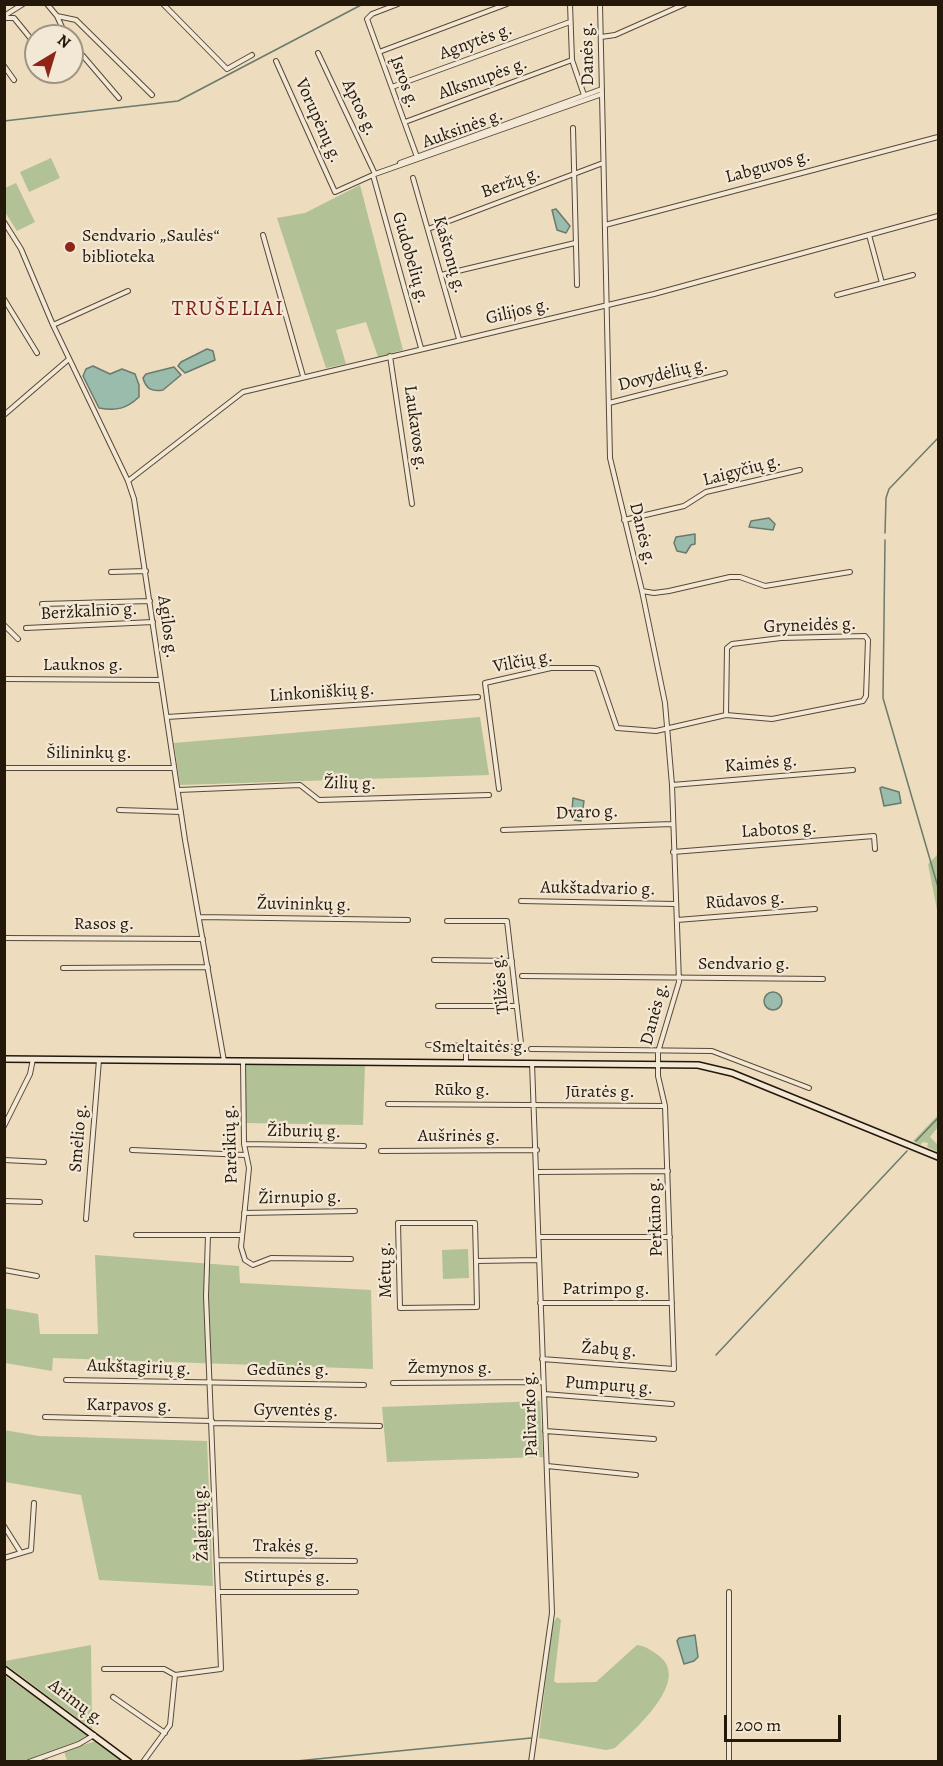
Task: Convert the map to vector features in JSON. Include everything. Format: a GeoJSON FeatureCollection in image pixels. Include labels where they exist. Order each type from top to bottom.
{"type":"FeatureCollection","features":[{"type":"Feature","properties":{"kind":"main road","name":"Smeltaitės g."},"geometry":{"type":"LineString","coordinates":[[4,1059],[702,1066],[732,1073],[939,1157]]}},
{"type":"Feature","properties":{"kind":"main road","name":"Arimų g."},"geometry":{"type":"LineString","coordinates":[[4,1669],[129,1761]]}},
{"type":"Feature","properties":{"kind":"street"},"geometry":{"type":"LineString","coordinates":[[4,17],[23,4]]}},
{"type":"Feature","properties":{"kind":"street"},"geometry":{"type":"LineString","coordinates":[[47,4],[61,24]]}},
{"type":"Feature","properties":{"kind":"street"},"geometry":{"type":"LineString","coordinates":[[163,4],[227,69],[252,55]]}},
{"type":"Feature","properties":{"kind":"street","name":"Įsros g."},"geometry":{"type":"LineString","coordinates":[[398,4],[368,16],[368,22],[417,157]]}},
{"type":"Feature","properties":{"kind":"street"},"geometry":{"type":"LineString","coordinates":[[379,52],[507,4]]}},
{"type":"Feature","properties":{"kind":"street"},"geometry":{"type":"LineString","coordinates":[[570,4],[572,60],[584,95]]}},
{"type":"Feature","properties":{"kind":"street","name":"Danės g."},"geometry":{"type":"LineString","coordinates":[[600,4],[610,458],[642,591],[668,729],[672,785],[679,978],[658,1052],[657,1064]]}},
{"type":"Feature","properties":{"kind":"street"},"geometry":{"type":"LineString","coordinates":[[601,37],[615,34],[685,4]]}},
{"type":"Feature","properties":{"kind":"street"},"geometry":{"type":"LineString","coordinates":[[57,16],[76,20],[152,95]]}},
{"type":"Feature","properties":{"kind":"street"},"geometry":{"type":"LineString","coordinates":[[4,17],[14,18],[24,30]]}},
{"type":"Feature","properties":{"kind":"street","name":"Agnytės g."},"geometry":{"type":"LineString","coordinates":[[392,87],[570,22]]}},
{"type":"Feature","properties":{"kind":"street","name":"Aptos g."},"geometry":{"type":"LineString","coordinates":[[318,53],[374,175]]}},
{"type":"Feature","properties":{"kind":"street"},"geometry":{"type":"LineString","coordinates":[[84,57],[119,98]]}},
{"type":"Feature","properties":{"kind":"street","name":"Alksnupės g."},"geometry":{"type":"LineString","coordinates":[[405,122],[572,60]]}},
{"type":"Feature","properties":{"kind":"street","name":"Vorupėnų g."},"geometry":{"type":"LineString","coordinates":[[276,61],[335,192]]}},
{"type":"Feature","properties":{"kind":"street"},"geometry":{"type":"LineString","coordinates":[[4,66],[14,80]]}},
{"type":"Feature","properties":{"kind":"street"},"geometry":{"type":"LineString","coordinates":[[400,163],[584,95],[602,91]]}},
{"type":"Feature","properties":{"kind":"street","name":"Auksinės g."},"geometry":{"type":"LineString","coordinates":[[335,192],[374,175],[602,91]]}},
{"type":"Feature","properties":{"kind":"street"},"geometry":{"type":"LineString","coordinates":[[573,128],[577,285]]}},
{"type":"Feature","properties":{"kind":"street","name":"Labguvos g."},"geometry":{"type":"LineString","coordinates":[[605,225],[939,137]]}},
{"type":"Feature","properties":{"kind":"street","name":"Beržų g."},"geometry":{"type":"LineString","coordinates":[[428,229],[603,163]]}},
{"type":"Feature","properties":{"kind":"street","name":"Gudobelių g."},"geometry":{"type":"LineString","coordinates":[[374,175],[422,348]]}},
{"type":"Feature","properties":{"kind":"street","name":"Kaštonų g."},"geometry":{"type":"LineString","coordinates":[[413,178],[459,339]]}},
{"type":"Feature","properties":{"kind":"street","name":"Gilijos g."},"geometry":{"type":"LineString","coordinates":[[128,481],[243,392],[606,305],[939,216]]}},
{"type":"Feature","properties":{"kind":"street","name":"Agilos g."},"geometry":{"type":"LineString","coordinates":[[4,222],[21,249],[53,325],[128,481],[138,519],[174,768],[224,1061]]}},
{"type":"Feature","properties":{"kind":"street"},"geometry":{"type":"LineString","coordinates":[[869,235],[882,283]]}},
{"type":"Feature","properties":{"kind":"street"},"geometry":{"type":"LineString","coordinates":[[263,236],[303,376]]}},
{"type":"Feature","properties":{"kind":"street"},"geometry":{"type":"LineString","coordinates":[[441,275],[575,243]]}},
{"type":"Feature","properties":{"kind":"street"},"geometry":{"type":"LineString","coordinates":[[837,295],[913,275]]}},
{"type":"Feature","properties":{"kind":"street"},"geometry":{"type":"LineString","coordinates":[[53,325],[128,291]]}},
{"type":"Feature","properties":{"kind":"street"},"geometry":{"type":"LineString","coordinates":[[4,299],[37,353]]}},
{"type":"Feature","properties":{"kind":"street","name":"Laukavos g."},"geometry":{"type":"LineString","coordinates":[[390,356],[412,504]]}},
{"type":"Feature","properties":{"kind":"street"},"geometry":{"type":"LineString","coordinates":[[4,415],[69,359]]}},
{"type":"Feature","properties":{"kind":"street","name":"Dovydėlių g."},"geometry":{"type":"LineString","coordinates":[[609,403],[725,373]]}},
{"type":"Feature","properties":{"kind":"street","name":"Laigyčių g."},"geometry":{"type":"LineString","coordinates":[[624,520],[684,506],[706,492],[800,470]]}},
{"type":"Feature","properties":{"kind":"street"},"geometry":{"type":"LineString","coordinates":[[111,572],[146,571]]}},
{"type":"Feature","properties":{"kind":"street"},"geometry":{"type":"LineString","coordinates":[[642,591],[669,591],[730,577],[740,577],[765,586],[850,572]]}},
{"type":"Feature","properties":{"kind":"street"},"geometry":{"type":"LineString","coordinates":[[42,604],[150,602]]}},
{"type":"Feature","properties":{"kind":"street","name":"Beržkalnio g."},"geometry":{"type":"LineString","coordinates":[[26,628],[153,622]]}},
{"type":"Feature","properties":{"kind":"street"},"geometry":{"type":"LineString","coordinates":[[4,625],[18,639]]}},
{"type":"Feature","properties":{"kind":"street","name":"Gryneidės g."},"geometry":{"type":"LineString","coordinates":[[668,729],[726,715],[772,719],[863,701],[866,696],[867,640],[865,636],[829,636],[732,644],[727,648],[726,715]]}},
{"type":"Feature","properties":{"kind":"street","name":"Vilčių g."},"geometry":{"type":"LineString","coordinates":[[499,789],[485,683],[551,668],[597,669],[617,728],[668,729]]}},
{"type":"Feature","properties":{"kind":"street","name":"Lauknos g."},"geometry":{"type":"LineString","coordinates":[[4,679],[162,680]]}},
{"type":"Feature","properties":{"kind":"street","name":"Linkoniškių g."},"geometry":{"type":"LineString","coordinates":[[167,717],[478,697]]}},
{"type":"Feature","properties":{"kind":"street","name":"Šilininkų g."},"geometry":{"type":"LineString","coordinates":[[4,768],[174,768]]}},
{"type":"Feature","properties":{"kind":"street","name":"Kaimės g."},"geometry":{"type":"LineString","coordinates":[[672,785],[853,770]]}},
{"type":"Feature","properties":{"kind":"street","name":"Žilių g."},"geometry":{"type":"LineString","coordinates":[[178,790],[300,785],[319,800],[489,795]]}},
{"type":"Feature","properties":{"kind":"street"},"geometry":{"type":"LineString","coordinates":[[119,810],[181,812]]}},
{"type":"Feature","properties":{"kind":"street","name":"Dvaro g."},"geometry":{"type":"LineString","coordinates":[[503,830],[672,824]]}},
{"type":"Feature","properties":{"kind":"street","name":"Labotos g."},"geometry":{"type":"LineString","coordinates":[[673,852],[874,837],[875,849]]}},
{"type":"Feature","properties":{"kind":"street","name":"Aukštadvario g."},"geometry":{"type":"LineString","coordinates":[[521,902],[675,904]]}},
{"type":"Feature","properties":{"kind":"street","name":"Rūdavos g."},"geometry":{"type":"LineString","coordinates":[[677,920],[815,909]]}},
{"type":"Feature","properties":{"kind":"street","name":"Žuvininkų g."},"geometry":{"type":"LineString","coordinates":[[199,917],[408,920]]}},
{"type":"Feature","properties":{"kind":"street","name":"Tilžės g."},"geometry":{"type":"LineString","coordinates":[[447,921],[507,921],[521,1043],[518,1047],[466,1046]]}},
{"type":"Feature","properties":{"kind":"street","name":"Rasos g."},"geometry":{"type":"LineString","coordinates":[[4,938],[202,939]]}},
{"type":"Feature","properties":{"kind":"street"},"geometry":{"type":"LineString","coordinates":[[434,960],[512,961]]}},
{"type":"Feature","properties":{"kind":"street"},"geometry":{"type":"LineString","coordinates":[[63,968],[208,967]]}},
{"type":"Feature","properties":{"kind":"street","name":"Sendvario g."},"geometry":{"type":"LineString","coordinates":[[522,976],[823,979]]}},
{"type":"Feature","properties":{"kind":"street"},"geometry":{"type":"LineString","coordinates":[[438,1006],[517,1006]]}},
{"type":"Feature","properties":{"kind":"street"},"geometry":{"type":"LineString","coordinates":[[428,1045],[466,1046],[466,1063]]}},
{"type":"Feature","properties":{"kind":"street"},"geometry":{"type":"LineString","coordinates":[[531,1048],[658,1052],[717,1051],[809,1088]]}},
{"type":"Feature","properties":{"kind":"street"},"geometry":{"type":"LineString","coordinates":[[4,1126],[30,1074],[33,1059]]}},
{"type":"Feature","properties":{"kind":"street","name":"Smėlio g."},"geometry":{"type":"LineString","coordinates":[[86,1219],[99,1060]]}},
{"type":"Feature","properties":{"kind":"street","name":"Pareikių g."},"geometry":{"type":"LineString","coordinates":[[243,1061],[244,1144],[249,1168],[242,1235],[242,1254],[245,1260],[253,1265],[271,1258],[351,1259]]}},
{"type":"Feature","properties":{"kind":"street","name":"Palivarko g."},"geometry":{"type":"LineString","coordinates":[[531,1761],[552,1613],[540,1304],[536,1106],[532,1063]]}},
{"type":"Feature","properties":{"kind":"street","name":"Perkūno g."},"geometry":{"type":"LineString","coordinates":[[657,1064],[665,1106],[674,1369]]}},
{"type":"Feature","properties":{"kind":"street","name":"Rūko g."},"geometry":{"type":"LineString","coordinates":[[388,1104],[536,1106]]}},
{"type":"Feature","properties":{"kind":"street","name":"Jūratės g."},"geometry":{"type":"LineString","coordinates":[[536,1106],[665,1106]]}},
{"type":"Feature","properties":{"kind":"street","name":"Žiburių g."},"geometry":{"type":"LineString","coordinates":[[244,1144],[364,1146]]}},
{"type":"Feature","properties":{"kind":"street"},"geometry":{"type":"LineString","coordinates":[[132,1150],[246,1155]]}},
{"type":"Feature","properties":{"kind":"street","name":"Aušrinės g."},"geometry":{"type":"LineString","coordinates":[[381,1151],[537,1150]]}},
{"type":"Feature","properties":{"kind":"street"},"geometry":{"type":"LineString","coordinates":[[4,1160],[44,1162]]}},
{"type":"Feature","properties":{"kind":"street"},"geometry":{"type":"LineString","coordinates":[[537,1172],[668,1171]]}},
{"type":"Feature","properties":{"kind":"street"},"geometry":{"type":"LineString","coordinates":[[4,1201],[40,1202]]}},
{"type":"Feature","properties":{"kind":"street","name":"Žirnupio g."},"geometry":{"type":"LineString","coordinates":[[244,1213],[355,1211]]}},
{"type":"Feature","properties":{"kind":"street","name":"Mėtų g."},"geometry":{"type":"LineString","coordinates":[[398,1223],[475,1223],[476,1261],[477,1306],[400,1308],[398,1223]]}},
{"type":"Feature","properties":{"kind":"street"},"geometry":{"type":"LineString","coordinates":[[136,1235],[242,1235]]}},
{"type":"Feature","properties":{"kind":"street","name":"Žalgirių g."},"geometry":{"type":"LineString","coordinates":[[175,1675],[221,1669],[206,1296],[208,1235]]}},
{"type":"Feature","properties":{"kind":"street"},"geometry":{"type":"LineString","coordinates":[[539,1237],[670,1238]]}},
{"type":"Feature","properties":{"kind":"street"},"geometry":{"type":"LineString","coordinates":[[476,1261],[539,1260]]}},
{"type":"Feature","properties":{"kind":"street"},"geometry":{"type":"LineString","coordinates":[[4,1270],[37,1276]]}},
{"type":"Feature","properties":{"kind":"street","name":"Patrimpo g."},"geometry":{"type":"LineString","coordinates":[[540,1304],[672,1303]]}},
{"type":"Feature","properties":{"kind":"street","name":"Žabų g."},"geometry":{"type":"LineString","coordinates":[[542,1359],[674,1369]]}},
{"type":"Feature","properties":{"kind":"street","name":"Aukštagirių g."},"geometry":{"type":"LineString","coordinates":[[66,1380],[211,1384]]}},
{"type":"Feature","properties":{"kind":"street","name":"Žemynos g."},"geometry":{"type":"LineString","coordinates":[[393,1383],[543,1382]]}},
{"type":"Feature","properties":{"kind":"street","name":"Gedūnės g."},"geometry":{"type":"LineString","coordinates":[[211,1384],[364,1385]]}},
{"type":"Feature","properties":{"kind":"street","name":"Pumpurų g."},"geometry":{"type":"LineString","coordinates":[[544,1394],[672,1404]]}},
{"type":"Feature","properties":{"kind":"street","name":"Karpavos g."},"geometry":{"type":"LineString","coordinates":[[45,1417],[212,1422]]}},
{"type":"Feature","properties":{"kind":"street","name":"Gyventės g."},"geometry":{"type":"LineString","coordinates":[[212,1422],[380,1426]]}},
{"type":"Feature","properties":{"kind":"street"},"geometry":{"type":"LineString","coordinates":[[545,1431],[654,1439]]}},
{"type":"Feature","properties":{"kind":"street"},"geometry":{"type":"LineString","coordinates":[[547,1466],[636,1475]]}},
{"type":"Feature","properties":{"kind":"street"},"geometry":{"type":"LineString","coordinates":[[4,1558],[31,1550],[34,1503]]}},
{"type":"Feature","properties":{"kind":"street"},"geometry":{"type":"LineString","coordinates":[[4,1526],[21,1553]]}},
{"type":"Feature","properties":{"kind":"street","name":"Trakės g."},"geometry":{"type":"LineString","coordinates":[[217,1560],[355,1562]]}},
{"type":"Feature","properties":{"kind":"street","name":"Stirtupės g."},"geometry":{"type":"LineString","coordinates":[[218,1592],[356,1592]]}},
{"type":"Feature","properties":{"kind":"street"},"geometry":{"type":"LineString","coordinates":[[729,1592],[729,1761]]}},
{"type":"Feature","properties":{"kind":"street"},"geometry":{"type":"LineString","coordinates":[[104,1669],[164,1669],[175,1675],[170,1725],[143,1761]]}},
{"type":"Feature","properties":{"kind":"street"},"geometry":{"type":"LineString","coordinates":[[113,1697],[165,1733]]}},
{"type":"Feature","properties":{"kind":"street"},"geometry":{"type":"LineString","coordinates":[[28,1761],[79,1744],[94,1735]]}},
{"type":"Feature","properties":{"kind":"shaded area"},"geometry":{"type":"Polygon","coordinates":[[[51,158],[60,178],[29,192],[20,172],[51,158]]]}},
{"type":"Feature","properties":{"kind":"shaded area"},"geometry":{"type":"Polygon","coordinates":[[[16,183],[35,222],[17,231],[5,212],[5,188],[16,183]]]}},
{"type":"Feature","properties":{"kind":"shaded area"},"geometry":{"type":"Polygon","coordinates":[[[360,185],[403,350],[378,357],[366,322],[336,330],[346,364],[326,368],[277,218],[305,213],[360,185]]]}},
{"type":"Feature","properties":{"kind":"shaded area"},"geometry":{"type":"Polygon","coordinates":[[[556,209],[570,226],[566,233],[557,230],[552,210],[556,209]]]}},
{"type":"Feature","properties":{"kind":"shaded area"},"geometry":{"type":"Polygon","coordinates":[[[207,349],[213,351],[215,360],[185,373],[178,366],[181,362],[207,349]]]}},
{"type":"Feature","properties":{"kind":"shaded area"},"geometry":{"type":"Polygon","coordinates":[[[93,366],[110,374],[122,369],[135,374],[139,385],[139,397],[121,408],[99,408],[83,376],[86,369],[93,366]]]}},
{"type":"Feature","properties":{"kind":"shaded area"},"geometry":{"type":"Polygon","coordinates":[[[174,367],[181,375],[163,390],[156,391],[146,385],[143,378],[146,374],[174,367]]]}},
{"type":"Feature","properties":{"kind":"shaded area"},"geometry":{"type":"Polygon","coordinates":[[[769,518],[775,524],[773,530],[749,527],[751,521],[769,518]]]}},
{"type":"Feature","properties":{"kind":"shaded area"},"geometry":{"type":"Polygon","coordinates":[[[695,534],[695,544],[691,545],[686,553],[677,551],[674,543],[676,537],[695,534]]]}},
{"type":"Feature","properties":{"kind":"shaded area"},"geometry":{"type":"Polygon","coordinates":[[[480,717],[489,775],[180,785],[174,743],[480,717]]]}},
{"type":"Feature","properties":{"kind":"shaded area"},"geometry":{"type":"Polygon","coordinates":[[[880,788],[899,792],[901,803],[884,806],[880,788]]]}},
{"type":"Feature","properties":{"kind":"shaded area"},"geometry":{"type":"Polygon","coordinates":[[[573,798],[584,801],[581,821],[574,820],[573,798]]]}},
{"type":"Feature","properties":{"kind":"shaded area"},"geometry":{"type":"Polygon","coordinates":[[[937,855],[938,859],[938,915],[928,864],[937,855]]]}},
{"type":"Feature","properties":{"kind":"shaded area"},"geometry":{"type":"Polygon","coordinates":[[[773,992],[779,995],[782,1001],[779,1007],[773,1010],[767,1007],[764,1001],[767,995],[773,992]]]}},
{"type":"Feature","properties":{"kind":"shaded area"},"geometry":{"type":"Polygon","coordinates":[[[244,1064],[365,1064],[363,1125],[245,1123],[244,1064]]]}},
{"type":"Feature","properties":{"kind":"shaded area"},"geometry":{"type":"Polygon","coordinates":[[[938,1115],[938,1127],[930,1137],[938,1145],[938,1152],[927,1147],[928,1143],[923,1142],[920,1145],[913,1141],[938,1115]]]}},
{"type":"Feature","properties":{"kind":"shaded area"},"geometry":{"type":"Polygon","coordinates":[[[468,1249],[469,1278],[443,1279],[442,1250],[468,1249]]]}},
{"type":"Feature","properties":{"kind":"shaded area"},"geometry":{"type":"Polygon","coordinates":[[[95,1255],[239,1266],[240,1283],[371,1290],[373,1369],[53,1358],[52,1371],[5,1363],[4,1308],[38,1314],[40,1334],[98,1334],[95,1255]]]}},
{"type":"Feature","properties":{"kind":"shaded area"},"geometry":{"type":"Polygon","coordinates":[[[540,1401],[543,1457],[387,1462],[382,1407],[540,1401]]]}},
{"type":"Feature","properties":{"kind":"shaded area"},"geometry":{"type":"Polygon","coordinates":[[[4,1430],[39,1436],[207,1441],[213,1586],[99,1580],[81,1495],[5,1482],[4,1430]]]}},
{"type":"Feature","properties":{"kind":"shaded area"},"geometry":{"type":"Polygon","coordinates":[[[557,1617],[561,1620],[554,1681],[557,1683],[596,1682],[637,1645],[658,1655],[667,1665],[669,1678],[665,1691],[646,1718],[615,1748],[606,1750],[539,1738],[552,1625],[557,1617]]]}},
{"type":"Feature","properties":{"kind":"shaded area"},"geometry":{"type":"Polygon","coordinates":[[[695,1635],[698,1657],[684,1664],[677,1641],[679,1638],[695,1635]]]}},
{"type":"Feature","properties":{"kind":"shaded area"},"geometry":{"type":"Polygon","coordinates":[[[91,1645],[92,1729],[5,1664],[5,1661],[91,1645]]]}},
{"type":"Feature","properties":{"kind":"shaded area"},"geometry":{"type":"Polygon","coordinates":[[[4,1675],[89,1737],[47,1755],[48,1761],[5,1761],[4,1675]]]}},
{"type":"Feature","properties":{"kind":"shaded area"},"geometry":{"type":"Polygon","coordinates":[[[96,1741],[125,1761],[67,1761],[64,1751],[96,1741]]]}},
{"type":"Feature","properties":{"kind":"waterway"},"geometry":{"type":"LineString","coordinates":[[4,121],[178,101],[363,4]]}},
{"type":"Feature","properties":{"kind":"waterway"},"geometry":{"type":"LineString","coordinates":[[885,533],[886,498],[889,489],[938,438]]}},
{"type":"Feature","properties":{"kind":"waterway"},"geometry":{"type":"LineString","coordinates":[[885,540],[883,698],[938,887]]}},
{"type":"Feature","properties":{"kind":"waterway"},"geometry":{"type":"LineString","coordinates":[[916,1141],[938,1118]]}},
{"type":"Feature","properties":{"kind":"waterway"},"geometry":{"type":"LineString","coordinates":[[716,1355],[907,1151]]}},
{"type":"Feature","properties":{"kind":"waterway"},"geometry":{"type":"LineString","coordinates":[[286,1762],[531,1738]]}},
{"type":"Feature","properties":{"kind":"place","name":"Sendvario „Saulės“ biblioteka"},"geometry":{"type":"Point","coordinates":[70,247]}},
{"type":"Feature","properties":{"kind":"district","name":"TRUŠELIAI"},"geometry":{"type":"Point","coordinates":[228,310]}}]}
